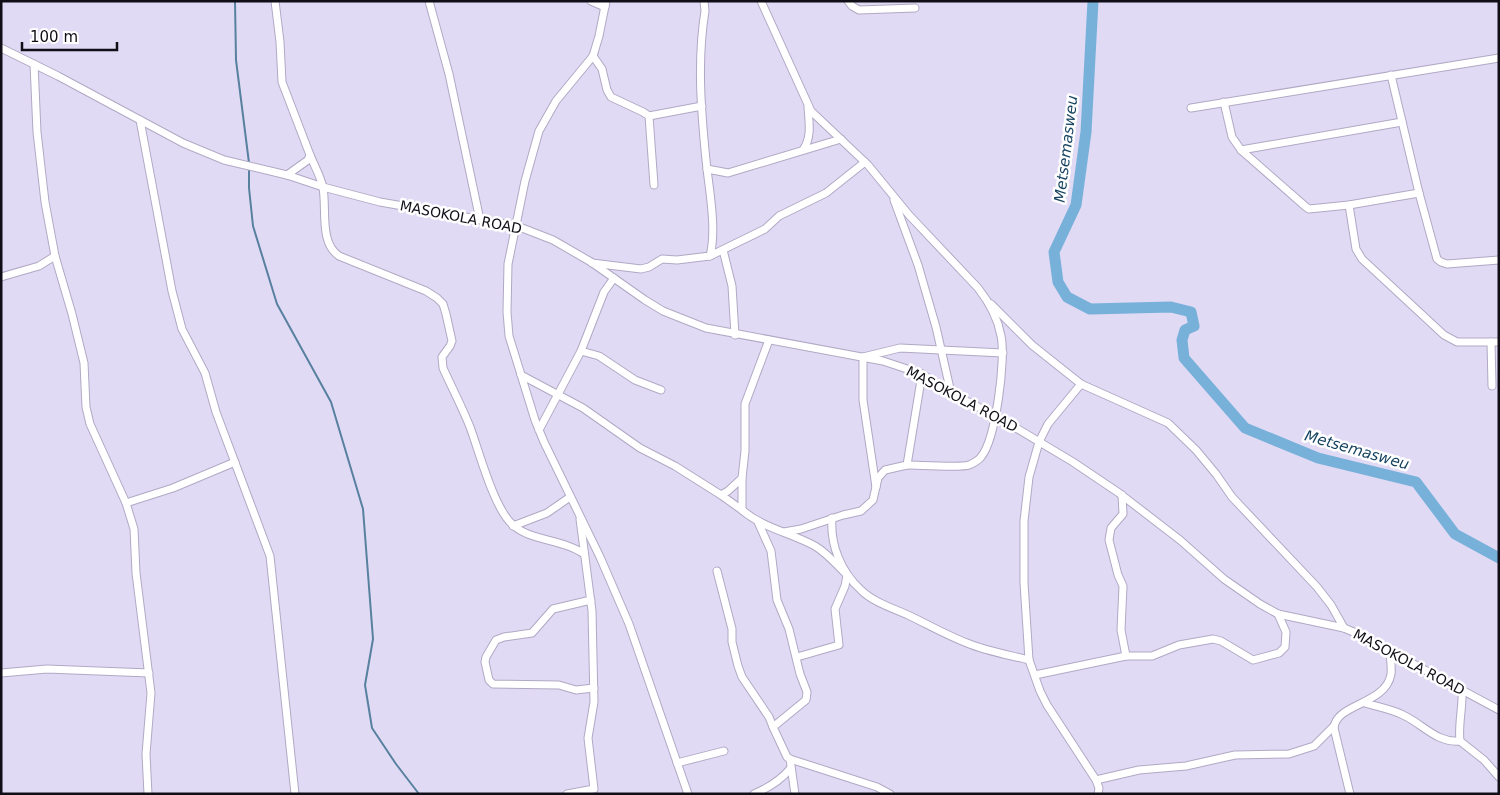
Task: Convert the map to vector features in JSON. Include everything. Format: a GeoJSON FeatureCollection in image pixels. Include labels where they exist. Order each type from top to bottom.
{"type":"FeatureCollection","features":[{"type":"Feature","properties":{"kind":"street"},"geometry":{"type":"LineString","coordinates":[[274,1],[280,42],[282,82],[323,187],[326,230],[329,244],[334,252],[340,256],[426,290],[443,304],[452,341],[442,357],[443,368],[470,426],[502,511],[513,526],[521,531],[569,546],[584,554]]}},
{"type":"Feature","properties":{"kind":"street"},"geometry":{"type":"LineString","coordinates":[[428,1],[450,74],[480,220]]}},
{"type":"Feature","properties":{"kind":"street"},"geometry":{"type":"LineString","coordinates":[[591,1],[606,4],[600,36],[592,56],[556,101],[541,125],[525,181],[508,264],[507,312],[509,336],[540,430],[629,624],[688,794]]}},
{"type":"Feature","properties":{"kind":"street"},"geometry":{"type":"LineString","coordinates":[[704,1],[700,79],[713,232],[710,256]]}},
{"type":"Feature","properties":{"kind":"street"},"geometry":{"type":"LineString","coordinates":[[761,1],[808,106],[810,137],[803,150]]}},
{"type":"Feature","properties":{"kind":"street"},"geometry":{"type":"LineString","coordinates":[[848,1],[859,10],[916,8]]}},
{"type":"Feature","properties":{"kind":"street"},"geometry":{"type":"LineString","coordinates":[[1,48],[140,120],[180,322],[189,344],[198,357],[205,373],[216,412],[272,564],[295,794]]}},
{"type":"Feature","properties":{"kind":"street"},"geometry":{"type":"LineString","coordinates":[[592,56],[602,69],[607,90],[611,97],[649,116],[702,106]]}},
{"type":"Feature","properties":{"kind":"street"},"geometry":{"type":"LineString","coordinates":[[1191,108],[1499,58]]}},
{"type":"Feature","properties":{"kind":"street"},"geometry":{"type":"LineString","coordinates":[[34,64],[37,132],[45,202],[55,256],[84,363],[86,407],[90,424],[126,503],[134,529],[140,611],[149,672],[150,710],[146,772],[148,794]]}},
{"type":"Feature","properties":{"kind":"street"},"geometry":{"type":"LineString","coordinates":[[1391,75],[1437,259],[1447,264],[1499,260]]}},
{"type":"Feature","properties":{"kind":"street"},"geometry":{"type":"LineString","coordinates":[[1224,102],[1232,137],[1241,150],[1309,209],[1349,205],[1419,193]]}},
{"type":"Feature","properties":{"kind":"street"},"geometry":{"type":"LineString","coordinates":[[808,106],[882,180],[892,195],[988,301],[1032,345],[1080,384],[1168,423],[1196,450],[1232,497],[1317,587],[1331,605],[1344,628]]}},
{"type":"Feature","properties":{"kind":"street"},"geometry":{"type":"LineString","coordinates":[[649,116],[654,185]]}},
{"type":"Feature","properties":{"kind":"street","name":"MASOKOLA ROAD"},"geometry":{"type":"LineString","coordinates":[[140,120],[183,144],[240,165],[287,175],[380,202],[517,226],[553,240],[591,262],[663,311],[706,328],[735,335],[863,357],[922,374],[951,393],[996,416],[1073,462],[1122,495],[1180,540],[1224,579],[1260,604],[1278,614],[1344,628],[1499,710]]}},
{"type":"Feature","properties":{"kind":"street"},"geometry":{"type":"LineString","coordinates":[[1241,150],[1402,122]]}},
{"type":"Feature","properties":{"kind":"street"},"geometry":{"type":"LineString","coordinates":[[707,169],[728,173],[841,139]]}},
{"type":"Feature","properties":{"kind":"street"},"geometry":{"type":"LineString","coordinates":[[287,175],[308,160],[310,155]]}},
{"type":"Feature","properties":{"kind":"street"},"geometry":{"type":"LineString","coordinates":[[591,262],[641,269],[649,267],[662,259],[677,260],[710,256],[764,229],[780,216],[826,193],[865,162]]}},
{"type":"Feature","properties":{"kind":"street"},"geometry":{"type":"LineString","coordinates":[[892,195],[918,264],[942,351],[951,393]]}},
{"type":"Feature","properties":{"kind":"street"},"geometry":{"type":"LineString","coordinates":[[1349,205],[1356,249],[1362,260],[1451,340],[1457,342],[1495,342],[1492,386]]}},
{"type":"Feature","properties":{"kind":"street"},"geometry":{"type":"LineString","coordinates":[[723,250],[732,286],[735,335]]}},
{"type":"Feature","properties":{"kind":"street"},"geometry":{"type":"LineString","coordinates":[[1,278],[39,266],[55,256]]}},
{"type":"Feature","properties":{"kind":"street"},"geometry":{"type":"LineString","coordinates":[[540,430],[581,351],[604,292],[614,278]]}},
{"type":"Feature","properties":{"kind":"street"},"geometry":{"type":"LineString","coordinates":[[784,532],[801,529],[832,518],[861,511],[873,500],[878,478],[885,470],[907,465],[970,465],[981,457],[987,447],[996,416],[1002,353],[1001,336],[988,301]]}},
{"type":"Feature","properties":{"kind":"street"},"geometry":{"type":"LineString","coordinates":[[742,510],[745,404],[769,340]]}},
{"type":"Feature","properties":{"kind":"street"},"geometry":{"type":"LineString","coordinates":[[876,487],[863,400],[863,357],[900,348],[1002,353]]}},
{"type":"Feature","properties":{"kind":"street"},"geometry":{"type":"LineString","coordinates":[[581,351],[599,356],[635,380],[661,390]]}},
{"type":"Feature","properties":{"kind":"street"},"geometry":{"type":"LineString","coordinates":[[907,465],[922,374]]}},
{"type":"Feature","properties":{"kind":"street"},"geometry":{"type":"LineString","coordinates":[[521,375],[583,408],[640,448],[675,466],[721,495],[758,522],[815,546],[826,553],[861,591],[884,605],[967,643],[1029,660]]}},
{"type":"Feature","properties":{"kind":"street"},"geometry":{"type":"LineString","coordinates":[[1080,384],[1053,417],[1039,442],[1029,477],[1024,522],[1024,583],[1029,660],[1047,705],[1096,780],[1098,794]]}},
{"type":"Feature","properties":{"kind":"street"},"geometry":{"type":"LineString","coordinates":[[126,503],[173,488],[235,462]]}},
{"type":"Feature","properties":{"kind":"street"},"geometry":{"type":"LineString","coordinates":[[721,495],[742,478]]}},
{"type":"Feature","properties":{"kind":"street"},"geometry":{"type":"LineString","coordinates":[[1122,495],[1123,514],[1111,528],[1109,540],[1118,575],[1123,586],[1121,630],[1126,656]]}},
{"type":"Feature","properties":{"kind":"street"},"geometry":{"type":"LineString","coordinates":[[513,526],[547,512],[570,497]]}},
{"type":"Feature","properties":{"kind":"street"},"geometry":{"type":"LineString","coordinates":[[566,794],[594,792],[588,738],[594,688],[591,600],[580,514]]}},
{"type":"Feature","properties":{"kind":"street"},"geometry":{"type":"LineString","coordinates":[[797,657],[839,645],[835,609],[845,586],[846,575],[833,543],[832,518]]}},
{"type":"Feature","properties":{"kind":"street"},"geometry":{"type":"LineString","coordinates":[[758,522],[771,551],[777,600],[789,629],[807,696],[802,703],[773,727]]}},
{"type":"Feature","properties":{"kind":"street"},"geometry":{"type":"LineString","coordinates":[[717,571],[732,629],[733,648],[738,666],[742,676],[769,717],[787,757],[890,794]]}},
{"type":"Feature","properties":{"kind":"street"},"geometry":{"type":"LineString","coordinates":[[591,600],[554,609],[532,633],[496,640],[485,662],[489,680],[493,684],[559,686],[576,690],[594,688]]}},
{"type":"Feature","properties":{"kind":"street"},"geometry":{"type":"LineString","coordinates":[[1035,674],[1126,656],[1156,655],[1179,644],[1213,639],[1221,641],[1253,660],[1279,653],[1285,647],[1286,636],[1278,614]]}},
{"type":"Feature","properties":{"kind":"street"},"geometry":{"type":"LineString","coordinates":[[1096,780],[1139,770],[1186,766],[1235,755],[1289,754],[1314,746],[1334,726],[1340,715],[1365,703],[1382,691],[1391,676],[1390,651]]}},
{"type":"Feature","properties":{"kind":"street"},"geometry":{"type":"LineString","coordinates":[[1,673],[47,669],[149,672]]}},
{"type":"Feature","properties":{"kind":"street"},"geometry":{"type":"LineString","coordinates":[[1460,742],[1462,690]]}},
{"type":"Feature","properties":{"kind":"street"},"geometry":{"type":"LineString","coordinates":[[1365,703],[1401,714],[1438,738],[1460,742],[1484,760],[1499,778]]}},
{"type":"Feature","properties":{"kind":"street"},"geometry":{"type":"LineString","coordinates":[[1334,726],[1350,794]]}},
{"type":"Feature","properties":{"kind":"street"},"geometry":{"type":"LineString","coordinates":[[677,764],[724,751]]}},
{"type":"Feature","properties":{"kind":"street"},"geometry":{"type":"LineString","coordinates":[[790,759],[794,794]]}},
{"type":"Feature","properties":{"kind":"street"},"geometry":{"type":"LineString","coordinates":[[754,794],[770,787],[790,769]]}},
{"type":"Feature","properties":{"kind":"waterway"},"geometry":{"type":"LineString","coordinates":[[235,1],[236,60],[249,163]]}},
{"type":"Feature","properties":{"kind":"waterway","name":"Metsemasweu"},"geometry":{"type":"LineString","coordinates":[[1093,1],[1086,132],[1076,205],[1054,252],[1058,282],[1067,297],[1090,309],[1171,307],[1191,312],[1194,326],[1185,330],[1182,340],[1184,358],[1245,428],[1318,458],[1416,482],[1455,534],[1499,558]]}},
{"type":"Feature","properties":{"kind":"waterway"},"geometry":{"type":"LineString","coordinates":[[249,168],[253,226],[277,304],[331,402],[363,509],[373,639],[365,685],[372,728],[419,794]]}}]}
